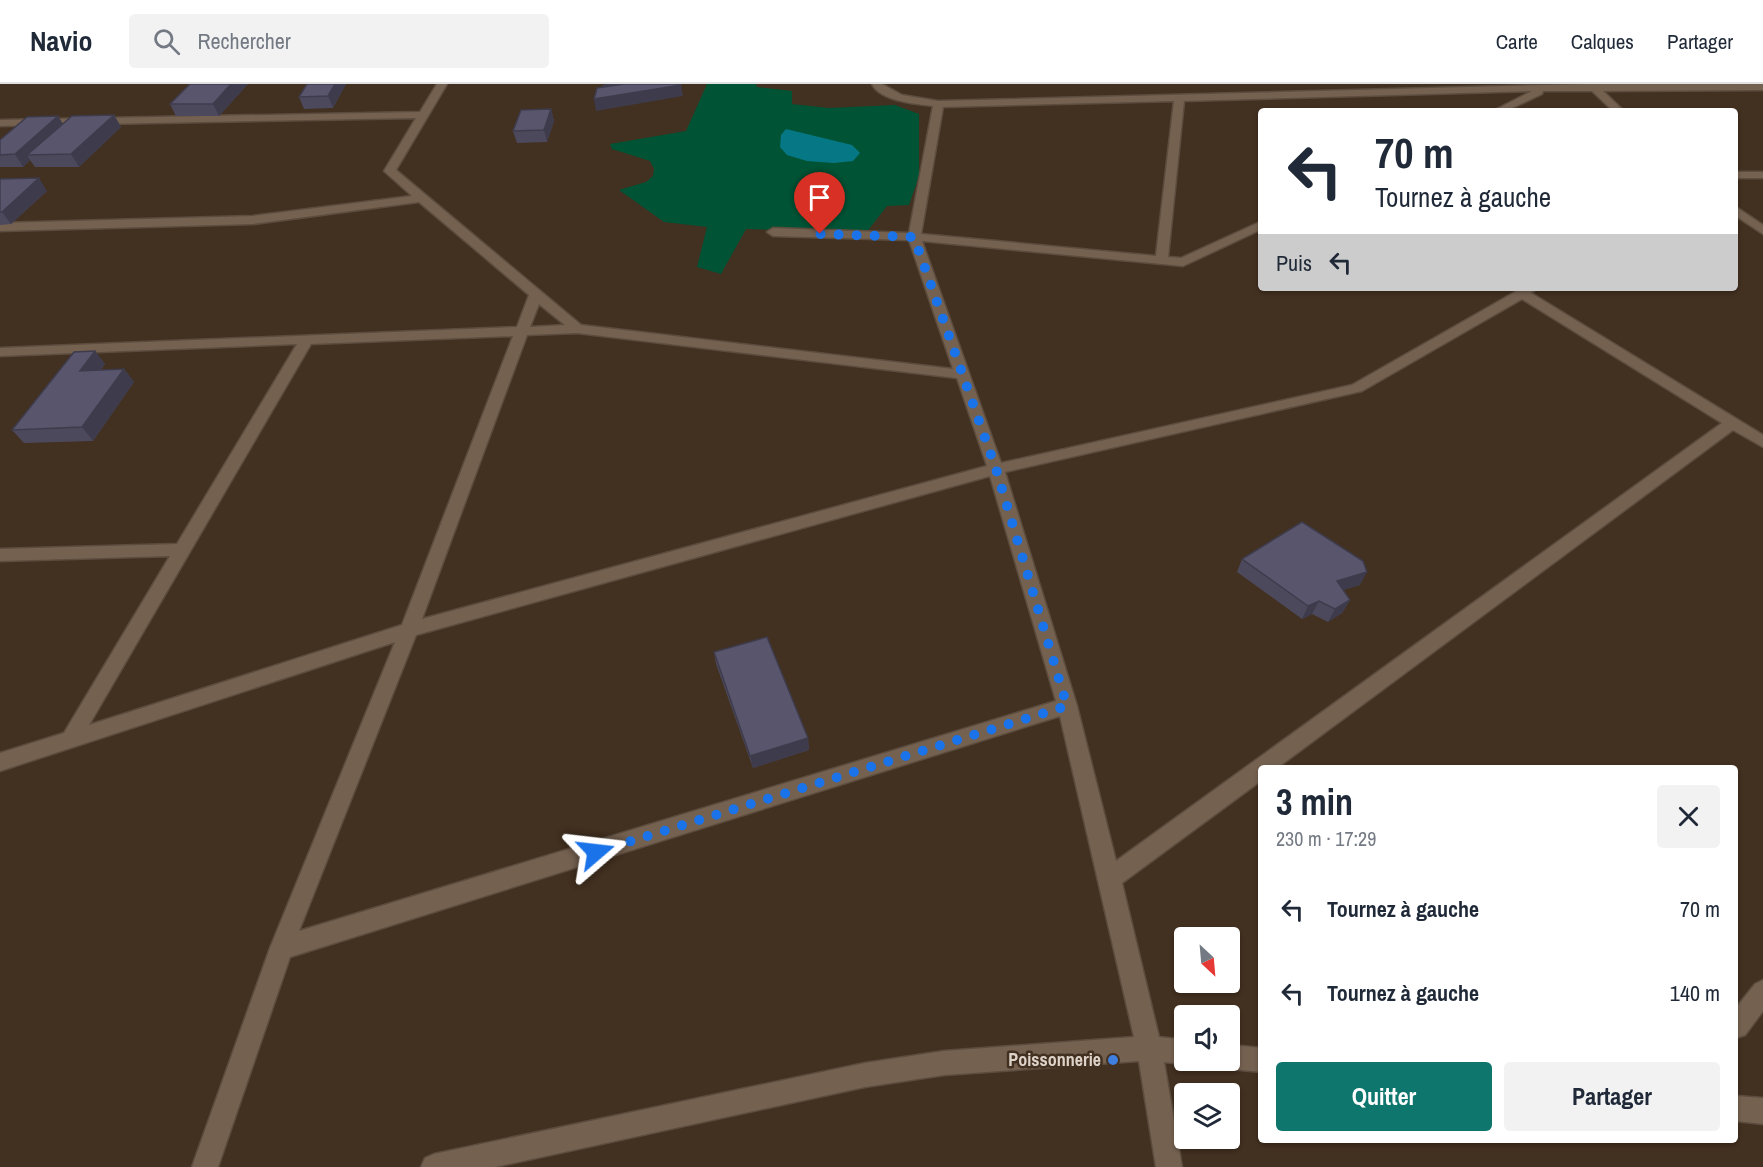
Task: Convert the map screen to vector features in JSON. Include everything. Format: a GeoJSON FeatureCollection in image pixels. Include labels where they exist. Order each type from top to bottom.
{"type":"FeatureCollection","features":[{"type":"Feature","properties":{"kind":"street"},"geometry":{"type":"LineString","coordinates":[[442,84],[390,171],[577,329]]}},
{"type":"Feature","properties":{"kind":"street"},"geometry":{"type":"LineString","coordinates":[[877,84],[887,93],[899,98],[938,104],[1592,86],[1763,87]]}},
{"type":"Feature","properties":{"kind":"street"},"geometry":{"type":"LineString","coordinates":[[1592,86],[1616,108]]}},
{"type":"Feature","properties":{"kind":"street"},"geometry":{"type":"LineString","coordinates":[[1504,108],[1546,88]]}},
{"type":"Feature","properties":{"kind":"street"},"geometry":{"type":"LineString","coordinates":[[1162,259],[1179,98]]}},
{"type":"Feature","properties":{"kind":"street"},"geometry":{"type":"LineString","coordinates":[[938,104],[914,237],[996,469],[1067,706],[1149,1048],[1169,1167]]}},
{"type":"Feature","properties":{"kind":"street"},"geometry":{"type":"LineString","coordinates":[[0,123],[423,116]]}},
{"type":"Feature","properties":{"kind":"street"},"geometry":{"type":"LineString","coordinates":[[1738,175],[1763,175]]}},
{"type":"Feature","properties":{"kind":"street"},"geometry":{"type":"LineString","coordinates":[[0,226],[253,220],[422,198]]}},
{"type":"Feature","properties":{"kind":"street"},"geometry":{"type":"LineString","coordinates":[[1738,212],[1763,230]]}},
{"type":"Feature","properties":{"kind":"street"},"geometry":{"type":"LineString","coordinates":[[773,232],[914,237],[1183,262],[1258,226]]}},
{"type":"Feature","properties":{"kind":"street"},"geometry":{"type":"LineString","coordinates":[[0,762],[409,630],[996,469],[1357,388],[1527,291],[1763,442]]}},
{"type":"Feature","properties":{"kind":"street"},"geometry":{"type":"LineString","coordinates":[[206,1167],[281,948],[409,630],[536,294]]}},
{"type":"Feature","properties":{"kind":"street"},"geometry":{"type":"LineString","coordinates":[[0,352],[577,329],[962,374]]}},
{"type":"Feature","properties":{"kind":"street"},"geometry":{"type":"LineString","coordinates":[[70,740],[307,339]]}},
{"type":"Feature","properties":{"kind":"street"},"geometry":{"type":"LineString","coordinates":[[1266,765],[1732,423]]}},
{"type":"Feature","properties":{"kind":"street"},"geometry":{"type":"LineString","coordinates":[[0,555],[182,550]]}},
{"type":"Feature","properties":{"kind":"street"},"geometry":{"type":"LineString","coordinates":[[281,948],[1067,706]]}},
{"type":"Feature","properties":{"kind":"street"},"geometry":{"type":"LineString","coordinates":[[1110,879],[1258,770]]}},
{"type":"Feature","properties":{"kind":"street"},"geometry":{"type":"LineString","coordinates":[[1738,1023],[1763,992]]}},
{"type":"Feature","properties":{"kind":"street"},"geometry":{"type":"LineString","coordinates":[[434,1167],[877,1074],[944,1063],[1149,1048],[1174,1051]]}},
{"type":"Feature","properties":{"kind":"street"},"geometry":{"type":"LineString","coordinates":[[1240,1058],[1258,1060]]}},
{"type":"Feature","properties":{"kind":"street"},"geometry":{"type":"LineString","coordinates":[[1738,1109],[1763,1111]]}},
{"type":"Feature","properties":{"kind":"green space"},"geometry":{"type":"Polygon","coordinates":[[[707,84],[756,84],[757,87],[792,91],[792,104],[829,108],[895,105],[919,114],[919,176],[909,205],[887,206],[866,233],[746,229],[721,274],[697,267],[707,227],[664,222],[619,190],[646,182],[653,176],[654,169],[650,161],[612,149],[610,144],[686,131],[707,84]]]}},
{"type":"Feature","properties":{"kind":"water"},"geometry":{"type":"Polygon","coordinates":[[[786,129],[852,145],[860,153],[853,161],[834,163],[807,161],[787,155],[780,147],[781,135],[786,129]]]}},
{"type":"Feature","properties":{"kind":"building"},"geometry":{"type":"Polygon","coordinates":[[[190,84],[231,84],[213,104],[170,104],[190,84]]]}},
{"type":"Feature","properties":{"kind":"building"},"geometry":{"type":"Polygon","coordinates":[[[307,84],[335,84],[328,96],[299,97],[307,84]]]}},
{"type":"Feature","properties":{"kind":"building"},"geometry":{"type":"Polygon","coordinates":[[[624,84],[681,85],[594,99],[597,88],[624,84]]]}},
{"type":"Feature","properties":{"kind":"building"},"geometry":{"type":"Polygon","coordinates":[[[551,109],[544,130],[513,131],[521,110],[551,109]]]}},
{"type":"Feature","properties":{"kind":"building"},"geometry":{"type":"Polygon","coordinates":[[[114,115],[71,154],[27,155],[72,116],[114,115]]]}},
{"type":"Feature","properties":{"kind":"building"},"geometry":{"type":"Polygon","coordinates":[[[58,116],[15,154],[0,155],[0,140],[27,117],[58,116]]]}},
{"type":"Feature","properties":{"kind":"building"},"geometry":{"type":"Polygon","coordinates":[[[39,178],[2,212],[0,212],[0,179],[39,178]]]}},
{"type":"Feature","properties":{"kind":"building"},"geometry":{"type":"Polygon","coordinates":[[[95,351],[80,371],[124,369],[82,427],[12,430],[74,352],[95,351]]]}},
{"type":"Feature","properties":{"kind":"building"},"geometry":{"type":"Polygon","coordinates":[[[1302,522],[1363,561],[1367,572],[1337,581],[1350,600],[1335,609],[1319,601],[1308,606],[1242,559],[1302,522]]]}},
{"type":"Feature","properties":{"kind":"building"},"geometry":{"type":"Polygon","coordinates":[[[767,637],[808,738],[750,756],[714,652],[767,637]]]}},
{"type":"Feature","properties":{"kind":"place","name":"Poissonnerie"},"geometry":{"type":"Point","coordinates":[1113,1060]}},
{"type":"Feature","properties":{"kind":"route"},"geometry":{"type":"LineString","coordinates":[[596,852],[1067,706],[996,469],[914,237],[820,234]]}}]}
